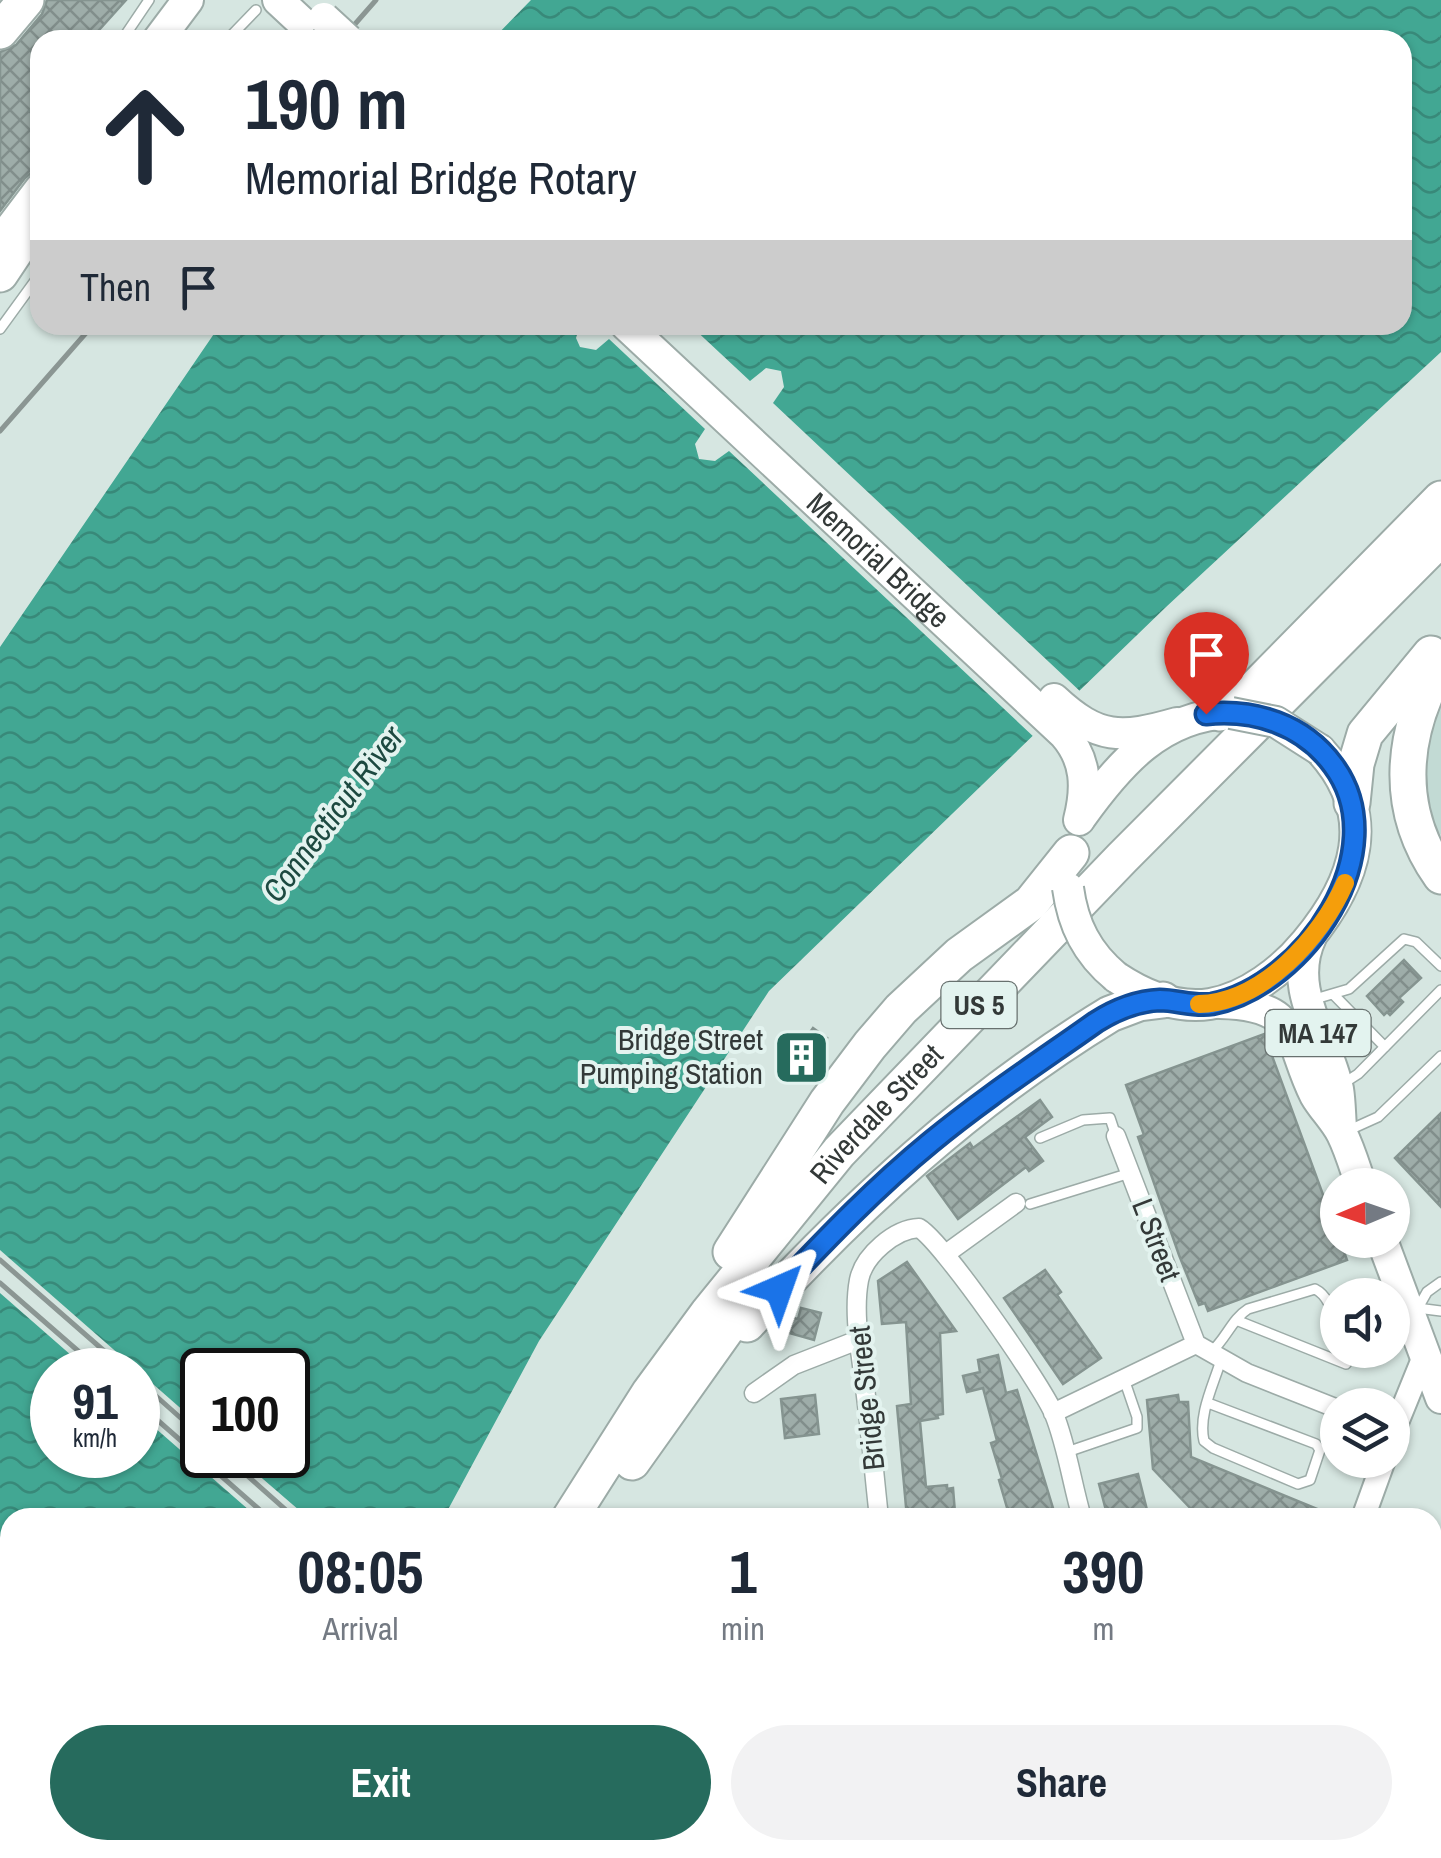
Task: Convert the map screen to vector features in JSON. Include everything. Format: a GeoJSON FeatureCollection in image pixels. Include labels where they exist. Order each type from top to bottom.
{"type":"FeatureCollection","features":[{"type":"Feature","properties":{"kind":"highway"},"geometry":{"type":"LineString","coordinates":[[0,31],[26,0]]}},
{"type":"Feature","properties":{"kind":"highway"},"geometry":{"type":"LineString","coordinates":[[0,274],[30,229]]}},
{"type":"Feature","properties":{"kind":"highway"},"geometry":{"type":"LineString","coordinates":[[1225,713],[1254,689],[1441,499]]}},
{"type":"Feature","properties":{"kind":"highway","name":"Riverdale Street"},"geometry":{"type":"LineString","coordinates":[[601,1508],[708,1312],[839,1152],[1163,816],[1441,538]]}},
{"type":"Feature","properties":{"kind":"highway","name":"Riverdale Street"},"geometry":{"type":"LineString","coordinates":[[578,1508],[658,1402],[859,1164],[1192,818],[1441,567]]}},
{"type":"Feature","properties":{"kind":"highway"},"geometry":{"type":"LineString","coordinates":[[1352,803],[1355,770],[1365,734],[1441,643]]}},
{"type":"Feature","properties":{"kind":"highway"},"geometry":{"type":"LineString","coordinates":[[1441,663],[1418,712],[1406,761],[1414,822],[1424,850],[1441,876]]}},
{"type":"Feature","properties":{"kind":"highway"},"geometry":{"type":"LineString","coordinates":[[658,1402],[710,1285],[854,1064],[935,976],[1031,904],[1075,836]]}},
{"type":"Feature","properties":{"kind":"highway"},"geometry":{"type":"LineString","coordinates":[[658,1402],[933,1140],[1100,1020],[1129,1006],[1163,1000]]}},
{"type":"Feature","properties":{"kind":"main road"},"geometry":{"type":"LineString","coordinates":[[166,30],[188,0]]}},
{"type":"Feature","properties":{"kind":"main road"},"geometry":{"type":"LineString","coordinates":[[305,0],[337,30]]}},
{"type":"Feature","properties":{"kind":"main road"},"geometry":{"type":"LineString","coordinates":[[267,5],[306,30]]}},
{"type":"Feature","properties":{"kind":"main road"},"geometry":{"type":"LineString","coordinates":[[0,242],[30,202]]}},
{"type":"Feature","properties":{"kind":"main road","name":"Memorial Bridge"},"geometry":{"type":"LineString","coordinates":[[637,335],[1080,734]]}},
{"type":"Feature","properties":{"kind":"main road","name":"Memorial Bridge"},"geometry":{"type":"LineString","coordinates":[[664,335],[1080,734]]}},
{"type":"Feature","properties":{"kind":"main road"},"geometry":{"type":"LineString","coordinates":[[1225,713],[1255,716],[1284,726],[1320,750],[1339,774],[1352,803],[1356,834],[1352,866],[1340,894],[1313,934],[1273,975],[1212,1004],[1163,1000],[1116,976],[1095,957],[1083,939],[1068,888],[1084,776],[1080,734],[1129,735],[1177,723],[1225,713]]}},
{"type":"Feature","properties":{"kind":"main road"},"geometry":{"type":"LineString","coordinates":[[1075,836],[1130,757],[1177,723]]}},
{"type":"Feature","properties":{"kind":"main road","name":"MA 147"},"geometry":{"type":"LineString","coordinates":[[1313,934],[1304,960],[1320,998],[1338,1088],[1342,1133]]}},
{"type":"Feature","properties":{"kind":"main road","name":"MA 147"},"geometry":{"type":"LineString","coordinates":[[1212,1004],[1252,1007],[1282,1020],[1294,1037],[1316,1096],[1342,1133],[1355,1168]]}},
{"type":"Feature","properties":{"kind":"main road"},"geometry":{"type":"LineString","coordinates":[[1390,1258],[1414,1309],[1441,1398]]}},
{"type":"Feature","properties":{"kind":"street","name":"L Street"},"geometry":{"type":"LineString","coordinates":[[1116,1136],[1209,1353]]}},
{"type":"Feature","properties":{"kind":"street"},"geometry":{"type":"LineString","coordinates":[[1023,1203],[947,1252],[1054,1413],[1079,1508]]}},
{"type":"Feature","properties":{"kind":"street","name":"Bridge Street"},"geometry":{"type":"LineString","coordinates":[[878,1508],[858,1340],[860,1278],[882,1247],[906,1230],[924,1230],[947,1252]]}},
{"type":"Feature","properties":{"kind":"street"},"geometry":{"type":"LineString","coordinates":[[754,1394],[794,1365],[858,1340]]}},
{"type":"Feature","properties":{"kind":"street"},"geometry":{"type":"LineString","coordinates":[[1054,1413],[1124,1379],[1209,1353],[1320,1401]]}},
{"type":"Feature","properties":{"kind":"street"},"geometry":{"type":"LineString","coordinates":[[1410,1390],[1425,1354]]}},
{"type":"Feature","properties":{"kind":"street"},"geometry":{"type":"LineString","coordinates":[[1367,1508],[1377,1478]]}},
{"type":"Feature","properties":{"kind":"lane"},"geometry":{"type":"LineString","coordinates":[[129,30],[150,0]]}},
{"type":"Feature","properties":{"kind":"lane"},"geometry":{"type":"LineString","coordinates":[[238,30],[267,5]]}},
{"type":"Feature","properties":{"kind":"lane"},"geometry":{"type":"LineString","coordinates":[[0,329],[30,288]]}},
{"type":"Feature","properties":{"kind":"lane"},"geometry":{"type":"LineString","coordinates":[[1320,998],[1349,988],[1404,940],[1416,942],[1441,966]]}},
{"type":"Feature","properties":{"kind":"lane"},"geometry":{"type":"LineString","coordinates":[[1338,1088],[1358,1074],[1441,990]]}},
{"type":"Feature","properties":{"kind":"lane"},"geometry":{"type":"LineString","coordinates":[[1320,998],[1385,1047]]}},
{"type":"Feature","properties":{"kind":"lane"},"geometry":{"type":"LineString","coordinates":[[1342,1133],[1378,1117],[1441,1056]]}},
{"type":"Feature","properties":{"kind":"lane"},"geometry":{"type":"LineString","coordinates":[[1040,1138],[1083,1120],[1110,1118],[1116,1136]]}},
{"type":"Feature","properties":{"kind":"lane"},"geometry":{"type":"LineString","coordinates":[[1023,1203],[1130,1173]]}},
{"type":"Feature","properties":{"kind":"lane"},"geometry":{"type":"LineString","coordinates":[[1414,1309],[1426,1292],[1441,1282]]}},
{"type":"Feature","properties":{"kind":"lane"},"geometry":{"type":"LineString","coordinates":[[1208,1403],[1316,1444],[1320,1450],[1310,1480],[1298,1484],[1212,1448],[1204,1441],[1202,1432],[1208,1403],[1209,1353],[1222,1342],[1236,1320],[1248,1308],[1320,1290]]}},
{"type":"Feature","properties":{"kind":"lane"},"geometry":{"type":"LineString","coordinates":[[1414,1309],[1441,1311]]}},
{"type":"Feature","properties":{"kind":"lane"},"geometry":{"type":"LineString","coordinates":[[1236,1320],[1320,1354]]}},
{"type":"Feature","properties":{"kind":"lane"},"geometry":{"type":"LineString","coordinates":[[1064,1453],[1137,1428],[1124,1379]]}},
{"type":"Feature","properties":{"kind":"shaded area"},"geometry":{"type":"Polygon","coordinates":[[[1441,696],[1441,835],[1429,821],[1421,781],[1426,729],[1441,696]]]}},
{"type":"Feature","properties":{"kind":"water","name":"Connecticut River"},"geometry":{"type":"Polygon","coordinates":[[[531,0],[1441,0],[1441,352],[1166,607],[769,991],[539,1341],[449,1508],[0,1508],[0,647],[213,335],[1412,335],[1412,30],[502,30],[531,0]]]}},
{"type":"Feature","properties":{"kind":"pier"},"geometry":{"type":"Polygon","coordinates":[[[701,335],[750,381],[766,368],[781,371],[784,387],[773,403],[1083,694],[1036,739],[729,451],[715,461],[699,459],[695,444],[705,429],[609,339],[596,350],[580,347],[576,338],[701,335]]]}},
{"type":"Feature","properties":{"kind":"pier"},"geometry":{"type":"Polygon","coordinates":[[[0,1250],[112,1348],[63,1348],[0,1293],[0,1250]]]}},
{"type":"Feature","properties":{"kind":"pier"},"geometry":{"type":"Polygon","coordinates":[[[160,1390],[180,1408],[180,1450],[160,1432],[160,1390]]]}},
{"type":"Feature","properties":{"kind":"pier"},"geometry":{"type":"Polygon","coordinates":[[[212,1478],[262,1478],[297,1508],[247,1508],[212,1478]]]}},
{"type":"Feature","properties":{"kind":"building"},"geometry":{"type":"Polygon","coordinates":[[[47,0],[126,0],[99,30],[30,30],[30,174],[0,211],[0,52],[16,45],[42,14],[47,0]]]}},
{"type":"Feature","properties":{"kind":"building"},"geometry":{"type":"Polygon","coordinates":[[[1404,960],[1421,978],[1399,998],[1403,1002],[1390,1015],[1384,1015],[1367,996],[1404,960]]]}},
{"type":"Feature","properties":{"kind":"building","name":"Bridge Street Pumping Station"},"geometry":{"type":"Polygon","coordinates":[[[813,1028],[827,1038],[799,1076],[786,1066],[813,1028]]]}},
{"type":"Feature","properties":{"kind":"building"},"geometry":{"type":"Polygon","coordinates":[[[1264,1034],[1320,1186],[1320,1258],[1347,1260],[1208,1311],[1205,1303],[1199,1305],[1138,1137],[1144,1135],[1126,1085],[1264,1034]]]}},
{"type":"Feature","properties":{"kind":"building"},"geometry":{"type":"Polygon","coordinates":[[[1040,1100],[1052,1117],[1025,1137],[1043,1161],[1029,1171],[1026,1167],[958,1219],[927,1176],[970,1143],[973,1148],[1040,1100]]]}},
{"type":"Feature","properties":{"kind":"building"},"geometry":{"type":"Polygon","coordinates":[[[1441,1113],[1441,1207],[1410,1174],[1410,1168],[1404,1168],[1395,1158],[1441,1113]]]}},
{"type":"Feature","properties":{"kind":"building"},"geometry":{"type":"Polygon","coordinates":[[[907,1262],[956,1331],[940,1333],[943,1414],[920,1421],[926,1487],[953,1488],[955,1508],[906,1508],[897,1406],[911,1404],[906,1322],[882,1324],[878,1281],[907,1262]]]}},
{"type":"Feature","properties":{"kind":"building"},"geometry":{"type":"Polygon","coordinates":[[[1045,1270],[1061,1292],[1057,1295],[1101,1358],[1063,1384],[1004,1298],[1045,1270]]]}},
{"type":"Feature","properties":{"kind":"building"},"geometry":{"type":"Polygon","coordinates":[[[801,1308],[821,1313],[814,1340],[789,1333],[801,1308]]]}},
{"type":"Feature","properties":{"kind":"building"},"geometry":{"type":"Polygon","coordinates":[[[998,1355],[1006,1393],[1017,1390],[1053,1508],[1007,1508],[991,1443],[997,1441],[983,1388],[967,1392],[963,1376],[980,1372],[978,1360],[998,1355]]]}},
{"type":"Feature","properties":{"kind":"building"},"geometry":{"type":"Polygon","coordinates":[[[815,1395],[819,1434],[785,1438],[781,1399],[815,1395]]]}},
{"type":"Feature","properties":{"kind":"building"},"geometry":{"type":"Polygon","coordinates":[[[1178,1395],[1179,1402],[1188,1402],[1191,1457],[1315,1508],[1190,1508],[1153,1469],[1147,1400],[1178,1395]]]}},
{"type":"Feature","properties":{"kind":"building"},"geometry":{"type":"Polygon","coordinates":[[[1138,1474],[1146,1508],[1105,1508],[1099,1484],[1138,1474]]]}},
{"type":"Feature","properties":{"kind":"railway"},"geometry":{"type":"LineString","coordinates":[[350,30],[376,0]]}},
{"type":"Feature","properties":{"kind":"railway"},"geometry":{"type":"LineString","coordinates":[[0,431],[84,335]]}},
{"type":"Feature","properties":{"kind":"railway"},"geometry":{"type":"LineString","coordinates":[[0,1260],[101,1348]]}},
{"type":"Feature","properties":{"kind":"railway"},"geometry":{"type":"LineString","coordinates":[[0,1283],[75,1348]]}},
{"type":"Feature","properties":{"kind":"railway"},"geometry":{"type":"LineString","coordinates":[[160,1400],[180,1417]]}},
{"type":"Feature","properties":{"kind":"railway"},"geometry":{"type":"LineString","coordinates":[[160,1422],[258,1508]]}},
{"type":"Feature","properties":{"kind":"railway"},"geometry":{"type":"LineString","coordinates":[[250,1478],[284,1508]]}},
{"type":"Feature","properties":{"kind":"slow traffic"},"geometry":{"type":"LineString","coordinates":[[1199,1004],[1212,1004],[1244,991],[1282,968],[1330,911],[1345,883]]}},
{"type":"Feature","properties":{"kind":"place","name":"Bridge Street Pumping Station"},"geometry":{"type":"Point","coordinates":[802,1057]}},
{"type":"Feature","properties":{"kind":"route"},"geometry":{"type":"LineString","coordinates":[[779,1289],[856,1209],[933,1140],[1100,1020],[1139,1003],[1163,1000],[1212,1004],[1273,975],[1313,934],[1340,894],[1354,856],[1355,823],[1344,784],[1326,756],[1300,734],[1266,718],[1231,712],[1206,714]]}}]}
